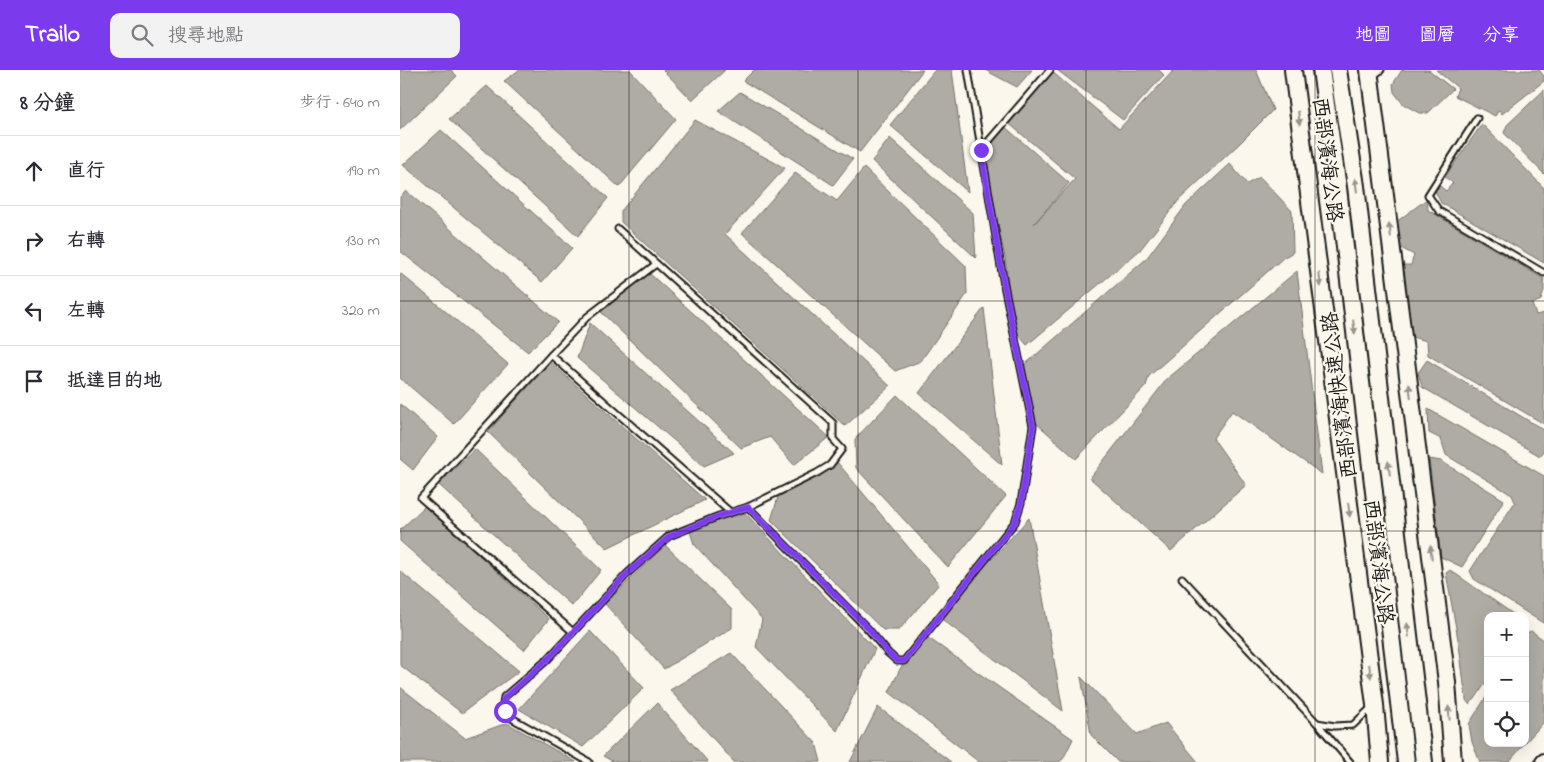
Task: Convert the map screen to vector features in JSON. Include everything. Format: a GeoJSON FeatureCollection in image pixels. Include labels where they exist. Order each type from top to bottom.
{"type":"FeatureCollection","features":[{"type":"Feature","properties":{"kind":"main road","name":"西部濱海公路"},"geometry":{"type":"LineString","coordinates":[[1293,70],[1375,705],[1380,762]]}},
{"type":"Feature","properties":{"kind":"main road","name":"西部濱海快速公路"},"geometry":{"type":"LineString","coordinates":[[1321,70],[1339,197],[1406,762]]}},
{"type":"Feature","properties":{"kind":"main road","name":"西部濱海快速公路"},"geometry":{"type":"LineString","coordinates":[[1338,70],[1356,186],[1424,762]]}},
{"type":"Feature","properties":{"kind":"main road"},"geometry":{"type":"LineString","coordinates":[[1373,73],[1444,662],[1453,762]]}},
{"type":"Feature","properties":{"kind":"lane"},"geometry":{"type":"LineString","coordinates":[[748,507],[868,628],[897,661],[904,661],[1015,522],[1021,503],[1033,426],[1004,285],[968,70]]}},
{"type":"Feature","properties":{"kind":"lane"},"geometry":{"type":"LineString","coordinates":[[981,150],[1050,70]]}},
{"type":"Feature","properties":{"kind":"lane"},"geometry":{"type":"LineString","coordinates":[[1477,118],[1428,195],[1439,211],[1544,273]]}},
{"type":"Feature","properties":{"kind":"lane"},"geometry":{"type":"LineString","coordinates":[[589,762],[508,716],[503,705],[504,698],[547,660],[628,573],[670,536],[730,512],[748,507],[817,473],[830,465],[842,448],[833,439],[833,424],[618,229]]}},
{"type":"Feature","properties":{"kind":"lane"},"geometry":{"type":"LineString","coordinates":[[573,632],[422,498],[587,317],[656,264]]}},
{"type":"Feature","properties":{"kind":"lane"},"geometry":{"type":"LineString","coordinates":[[551,355],[730,512]]}},
{"type":"Feature","properties":{"kind":"lane"},"geometry":{"type":"LineString","coordinates":[[1182,578],[1317,723],[1349,762]]}},
{"type":"Feature","properties":{"kind":"lane"},"geometry":{"type":"LineString","coordinates":[[1317,723],[1335,726],[1353,725],[1375,705]]}},
{"type":"Feature","properties":{"kind":"shaded area"},"geometry":{"type":"Polygon","coordinates":[[[400,70],[451,70],[457,76],[400,130],[400,70]]]}},
{"type":"Feature","properties":{"kind":"shaded area"},"geometry":{"type":"Polygon","coordinates":[[[519,70],[630,70],[676,119],[619,187],[504,81],[519,70]]]}},
{"type":"Feature","properties":{"kind":"shaded area"},"geometry":{"type":"Polygon","coordinates":[[[663,70],[725,70],[692,100],[663,70]]]}},
{"type":"Feature","properties":{"kind":"shaded area"},"geometry":{"type":"Polygon","coordinates":[[[754,70],[923,70],[860,152],[743,81],[754,70]]]}},
{"type":"Feature","properties":{"kind":"shaded area"},"geometry":{"type":"Polygon","coordinates":[[[935,70],[952,70],[968,192],[890,125],[935,70]]]}},
{"type":"Feature","properties":{"kind":"shaded area"},"geometry":{"type":"Polygon","coordinates":[[[985,70],[1032,70],[1017,87],[985,70]]]}},
{"type":"Feature","properties":{"kind":"shaded area"},"geometry":{"type":"Polygon","coordinates":[[[1050,70],[1119,129],[1174,70],[1256,70],[1273,110],[1179,200],[1140,250],[1027,345],[1014,330],[1005,257],[981,150],[1003,125],[1069,183],[1034,224],[1075,179],[1006,121],[1050,70]]]}},
{"type":"Feature","properties":{"kind":"shaded area"},"geometry":{"type":"Polygon","coordinates":[[[1057,70],[1159,70],[1164,75],[1123,120],[1057,70]]]}},
{"type":"Feature","properties":{"kind":"shaded area"},"geometry":{"type":"Polygon","coordinates":[[[1402,70],[1429,70],[1453,89],[1428,113],[1419,113],[1403,104],[1394,92],[1393,84],[1402,70]]]}},
{"type":"Feature","properties":{"kind":"shaded area"},"geometry":{"type":"Polygon","coordinates":[[[1436,70],[1539,70],[1544,76],[1544,81],[1502,114],[1499,110],[1495,116],[1455,96],[1458,88],[1436,70]]]}},
{"type":"Feature","properties":{"kind":"shaded area"},"geometry":{"type":"Polygon","coordinates":[[[487,86],[608,198],[578,236],[449,119],[487,86]]]}},
{"type":"Feature","properties":{"kind":"shaded area"},"geometry":{"type":"Polygon","coordinates":[[[1544,90],[1544,174],[1504,133],[1507,125],[1544,90]]]}},
{"type":"Feature","properties":{"kind":"shaded area"},"geometry":{"type":"Polygon","coordinates":[[[740,92],[853,159],[833,185],[718,111],[740,92]]]}},
{"type":"Feature","properties":{"kind":"shaded area"},"geometry":{"type":"Polygon","coordinates":[[[695,120],[785,168],[725,234],[890,386],[845,426],[621,222],[621,211],[695,120]]]}},
{"type":"Feature","properties":{"kind":"shaded area"},"geometry":{"type":"Polygon","coordinates":[[[1482,124],[1544,188],[1544,263],[1441,203],[1435,191],[1440,186],[1446,191],[1453,183],[1445,177],[1482,124]]]}},
{"type":"Feature","properties":{"kind":"shaded area"},"geometry":{"type":"Polygon","coordinates":[[[441,130],[572,248],[542,282],[403,165],[441,130]]]}},
{"type":"Feature","properties":{"kind":"shaded area"},"geometry":{"type":"Polygon","coordinates":[[[890,138],[973,213],[976,258],[872,161],[890,138]]]}},
{"type":"Feature","properties":{"kind":"shaded area"},"geometry":{"type":"Polygon","coordinates":[[[1230,164],[1247,184],[1260,177],[1292,211],[1293,252],[1283,258],[1149,376],[1146,386],[1076,459],[1032,419],[1021,368],[1146,259],[1186,205],[1230,164]]]}},
{"type":"Feature","properties":{"kind":"shaded area"},"geometry":{"type":"Polygon","coordinates":[[[864,168],[966,266],[967,294],[921,361],[895,371],[742,233],[795,173],[837,201],[864,168]]]}},
{"type":"Feature","properties":{"kind":"shaded area"},"geometry":{"type":"Polygon","coordinates":[[[406,191],[558,322],[528,352],[400,251],[400,197],[406,191]]]}},
{"type":"Feature","properties":{"kind":"shaded area"},"geometry":{"type":"Polygon","coordinates":[[[1427,199],[1428,210],[1544,279],[1544,291],[1541,300],[1532,304],[1536,315],[1544,313],[1544,424],[1428,355],[1427,341],[1408,336],[1402,265],[1411,265],[1414,255],[1401,248],[1392,225],[1427,199]]]}},
{"type":"Feature","properties":{"kind":"shaded area"},"geometry":{"type":"Polygon","coordinates":[[[1297,271],[1322,474],[1232,411],[1213,438],[1246,485],[1171,551],[1090,478],[1167,379],[1297,271]]]}},
{"type":"Feature","properties":{"kind":"shaded area"},"geometry":{"type":"Polygon","coordinates":[[[400,273],[508,364],[454,424],[400,378],[400,273]]]}},
{"type":"Feature","properties":{"kind":"shaded area"},"geometry":{"type":"Polygon","coordinates":[[[649,273],[829,437],[794,465],[770,437],[741,448],[601,312],[649,273]]]}},
{"type":"Feature","properties":{"kind":"shaded area"},"geometry":{"type":"Polygon","coordinates":[[[984,308],[1002,465],[919,393],[984,308]]]}},
{"type":"Feature","properties":{"kind":"shaded area"},"geometry":{"type":"Polygon","coordinates":[[[590,323],[734,453],[704,466],[577,358],[590,323]]]}},
{"type":"Feature","properties":{"kind":"shaded area"},"geometry":{"type":"Polygon","coordinates":[[[1427,360],[1544,430],[1544,451],[1540,456],[1422,387],[1418,373],[1427,360]]]}},
{"type":"Feature","properties":{"kind":"shaded area"},"geometry":{"type":"Polygon","coordinates":[[[550,362],[705,500],[607,548],[488,432],[550,362]]]}},
{"type":"Feature","properties":{"kind":"shaded area"},"geometry":{"type":"Polygon","coordinates":[[[897,395],[1006,496],[948,567],[856,468],[855,439],[897,395]]]}},
{"type":"Feature","properties":{"kind":"shaded area"},"geometry":{"type":"Polygon","coordinates":[[[400,404],[438,437],[413,470],[400,459],[400,404]]]}},
{"type":"Feature","properties":{"kind":"shaded area"},"geometry":{"type":"Polygon","coordinates":[[[1428,409],[1544,476],[1543,623],[1529,614],[1529,612],[1526,612],[1474,579],[1470,571],[1515,502],[1512,495],[1446,455],[1441,439],[1429,433],[1428,409]]]}},
{"type":"Feature","properties":{"kind":"shaded area"},"geometry":{"type":"Polygon","coordinates":[[[475,449],[601,570],[572,606],[438,484],[475,449]]]}},
{"type":"Feature","properties":{"kind":"shaded area"},"geometry":{"type":"Polygon","coordinates":[[[1429,459],[1441,461],[1504,500],[1462,567],[1441,557],[1429,459]]]}},
{"type":"Feature","properties":{"kind":"shaded area"},"geometry":{"type":"Polygon","coordinates":[[[837,462],[939,584],[899,630],[883,630],[771,520],[780,491],[837,462]]]}},
{"type":"Feature","properties":{"kind":"shaded area"},"geometry":{"type":"Polygon","coordinates":[[[425,506],[549,619],[524,650],[400,541],[400,530],[425,506]]]}},
{"type":"Feature","properties":{"kind":"shaded area"},"geometry":{"type":"Polygon","coordinates":[[[745,513],[875,649],[837,731],[756,647],[762,619],[694,544],[689,528],[745,513]]]}},
{"type":"Feature","properties":{"kind":"shaded area"},"geometry":{"type":"Polygon","coordinates":[[[1029,518],[1063,711],[939,617],[1029,518]]]}},
{"type":"Feature","properties":{"kind":"shaded area"},"geometry":{"type":"Polygon","coordinates":[[[665,545],[732,610],[732,628],[664,669],[605,604],[665,545]]]}},
{"type":"Feature","properties":{"kind":"shaded area"},"geometry":{"type":"Polygon","coordinates":[[[1450,570],[1510,612],[1484,612],[1484,685],[1475,699],[1469,704],[1466,700],[1459,645],[1446,573],[1450,570]]]}},
{"type":"Feature","properties":{"kind":"shaded area"},"geometry":{"type":"Polygon","coordinates":[[[400,571],[519,671],[462,713],[400,665],[400,571]]]}},
{"type":"Feature","properties":{"kind":"shaded area"},"geometry":{"type":"Polygon","coordinates":[[[590,631],[644,688],[583,747],[519,709],[590,631]]]}},
{"type":"Feature","properties":{"kind":"shaded area"},"geometry":{"type":"Polygon","coordinates":[[[1531,631],[1544,640],[1544,722],[1529,739],[1529,657],[1529,632],[1531,631]]]}},
{"type":"Feature","properties":{"kind":"shaded area"},"geometry":{"type":"Polygon","coordinates":[[[924,635],[1073,739],[1063,759],[1059,762],[979,762],[889,692],[900,669],[924,635]]]}},
{"type":"Feature","properties":{"kind":"shaded area"},"geometry":{"type":"Polygon","coordinates":[[[731,653],[816,743],[821,762],[734,762],[670,690],[731,653]]]}},
{"type":"Feature","properties":{"kind":"shaded area"},"geometry":{"type":"Polygon","coordinates":[[[1081,677],[1137,734],[1166,723],[1198,762],[1118,762],[1091,735],[1081,677]]]}},
{"type":"Feature","properties":{"kind":"shaded area"},"geometry":{"type":"Polygon","coordinates":[[[400,687],[465,738],[507,723],[576,762],[400,762],[400,687]]]}},
{"type":"Feature","properties":{"kind":"shaded area"},"geometry":{"type":"Polygon","coordinates":[[[1484,700],[1484,747],[1522,747],[1509,762],[1480,762],[1472,742],[1469,724],[1484,700]]]}},
{"type":"Feature","properties":{"kind":"shaded area"},"geometry":{"type":"Polygon","coordinates":[[[657,703],[708,762],[614,762],[603,756],[657,703]]]}},
{"type":"Feature","properties":{"kind":"shaded area"},"geometry":{"type":"Polygon","coordinates":[[[878,707],[951,762],[850,762],[878,707]]]}},
{"type":"Feature","properties":{"kind":"route"},"geometry":{"type":"LineString","coordinates":[[505,711],[503,705],[504,698],[512,689],[547,660],[628,573],[670,536],[719,516],[748,507],[868,628],[888,653],[897,661],[904,661],[1015,522],[1021,503],[1033,426],[1004,285],[981,150]]}}]}
